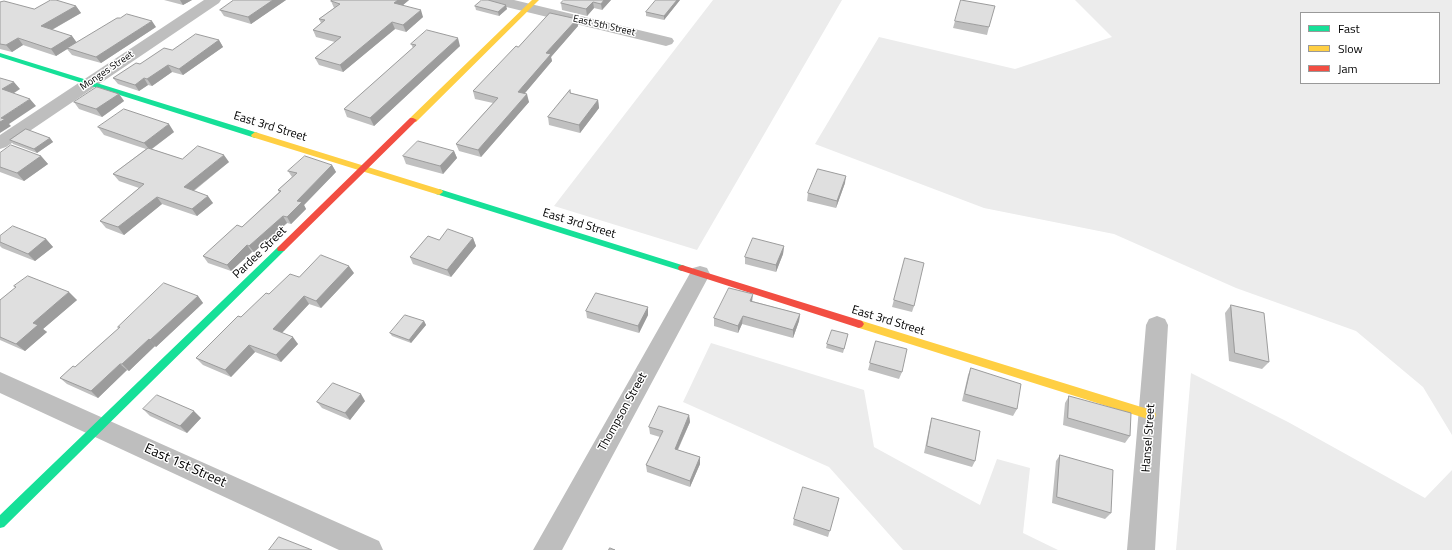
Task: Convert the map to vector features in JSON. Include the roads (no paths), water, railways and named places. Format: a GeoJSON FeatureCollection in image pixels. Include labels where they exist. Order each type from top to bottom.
{"type":"FeatureCollection","features":[{"type":"Feature","properties":{"kind":"street","name":"Monges Street"},"geometry":{"type":"LineString","coordinates":[[0,143],[214,0]]}},
{"type":"Feature","properties":{"kind":"street","name":"East 5th Street"},"geometry":{"type":"LineString","coordinates":[[495,0],[532,4],[666,41]]}},
{"type":"Feature","properties":{"kind":"street","name":"Pardee Street"},"geometry":{"type":"LineString","coordinates":[[0,523],[532,4]]}},
{"type":"Feature","properties":{"kind":"street","name":"East 3rd Street"},"geometry":{"type":"LineString","coordinates":[[0,55],[1150,415]]}},
{"type":"Feature","properties":{"kind":"street","name":"Thompson Street"},"geometry":{"type":"LineString","coordinates":[[547,550],[700,274]]}},
{"type":"Feature","properties":{"kind":"street","name":"Hansel Street"},"geometry":{"type":"LineString","coordinates":[[1141,550],[1157,326]]}},
{"type":"Feature","properties":{"kind":"street","name":"East 1st Street"},"geometry":{"type":"LineString","coordinates":[[0,382],[369,550]]}}]}
